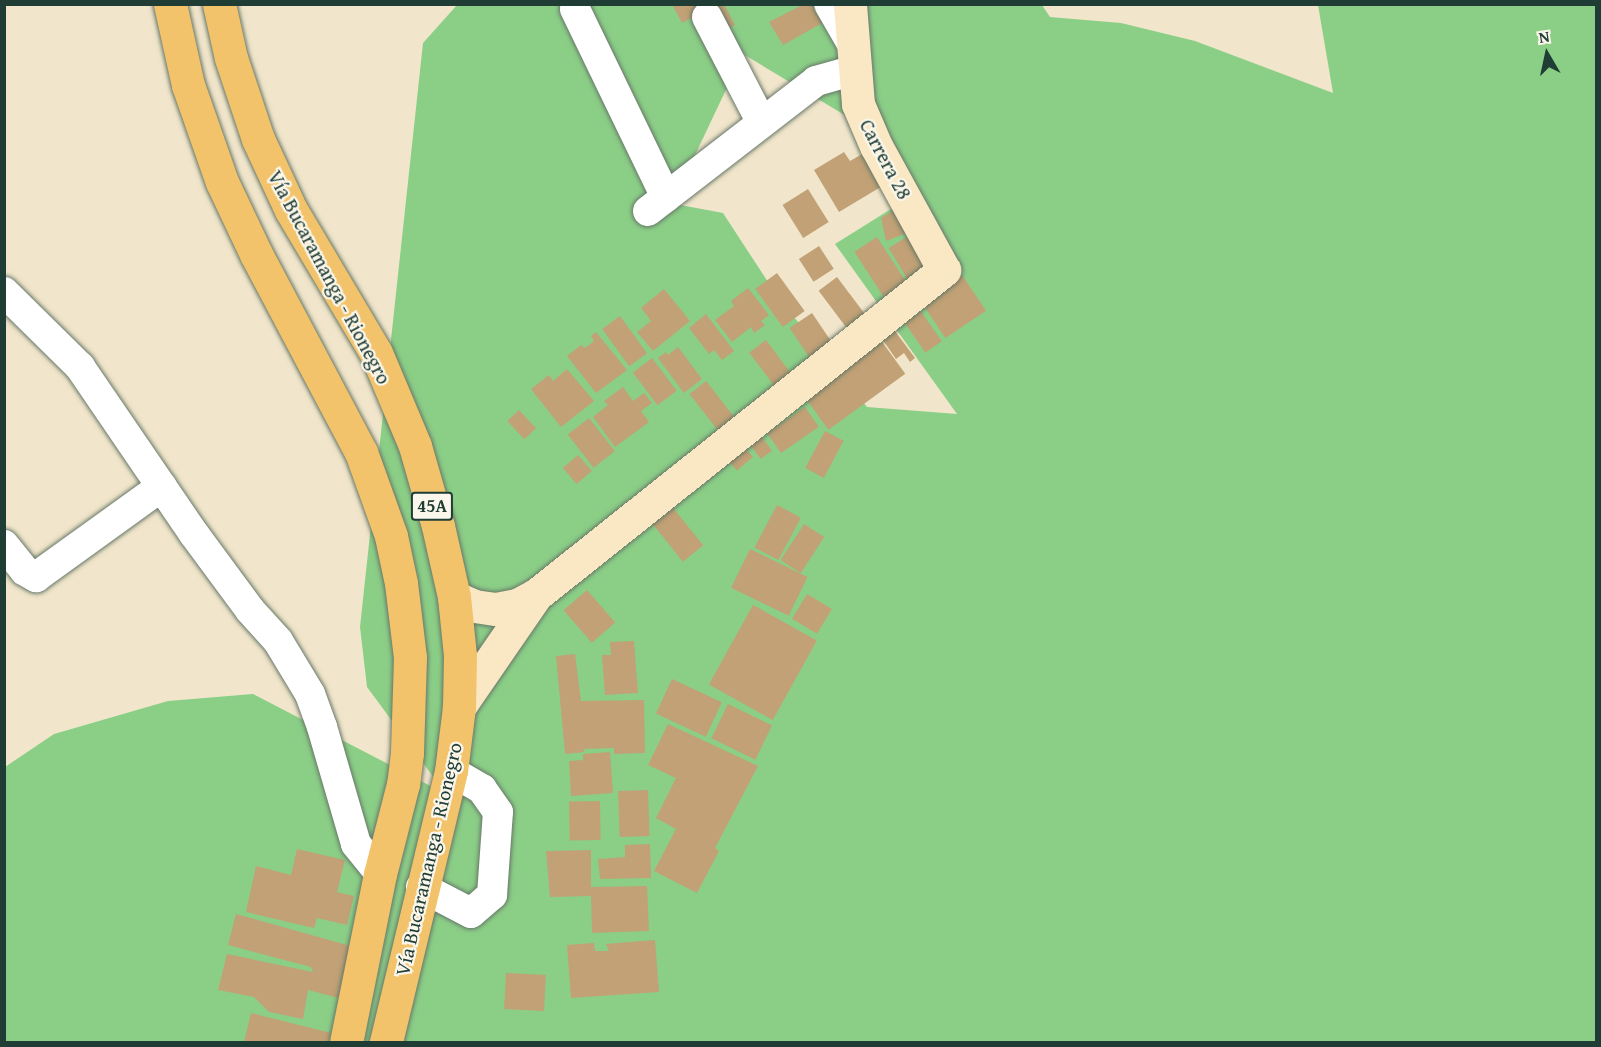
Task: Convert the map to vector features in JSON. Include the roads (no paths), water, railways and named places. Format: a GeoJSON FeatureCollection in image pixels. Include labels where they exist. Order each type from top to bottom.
{"type":"FeatureCollection","features":[{"type":"Feature","properties":{"kind":"highway","name":"Vía Bucaramanga - Rionegro"},"geometry":{"type":"LineString","coordinates":[[170,4],[188,85],[222,182],[256,254],[361,452],[391,536],[401,583],[410,657],[407,753],[403,784],[380,874],[346,1042]]}},
{"type":"Feature","properties":{"kind":"highway","name":"Vía Bucaramanga - Rionegro"},"geometry":{"type":"LineString","coordinates":[[219,4],[231,58],[258,139],[291,210],[376,353],[415,446],[454,597],[460,655],[459,707],[451,771],[421,887],[386,1042]]}},
{"type":"Feature","properties":{"kind":"street"},"geometry":{"type":"LineString","coordinates":[[575,9],[657,204],[816,81],[853,57],[829,4]]}},
{"type":"Feature","properties":{"kind":"street","name":"Carrera 28"},"geometry":{"type":"LineString","coordinates":[[536,596],[944,270],[876,146],[858,104],[850,4]]}},
{"type":"Feature","properties":{"kind":"street"},"geometry":{"type":"LineString","coordinates":[[707,17],[762,123]]}},
{"type":"Feature","properties":{"kind":"street"},"geometry":{"type":"LineString","coordinates":[[4,292],[80,367],[237,592],[278,641],[310,694],[356,844],[380,874]]}},
{"type":"Feature","properties":{"kind":"street"},"geometry":{"type":"LineString","coordinates":[[4,545],[25,571],[36,577],[162,486]]}},
{"type":"Feature","properties":{"kind":"street"},"geometry":{"type":"LineString","coordinates":[[454,597],[474,606],[495,609],[517,605],[536,596]]}},
{"type":"Feature","properties":{"kind":"street"},"geometry":{"type":"LineString","coordinates":[[459,707],[536,596]]}},
{"type":"Feature","properties":{"kind":"street"},"geometry":{"type":"LineString","coordinates":[[421,887],[471,913],[492,896],[498,812],[482,789],[451,771]]}}]}
